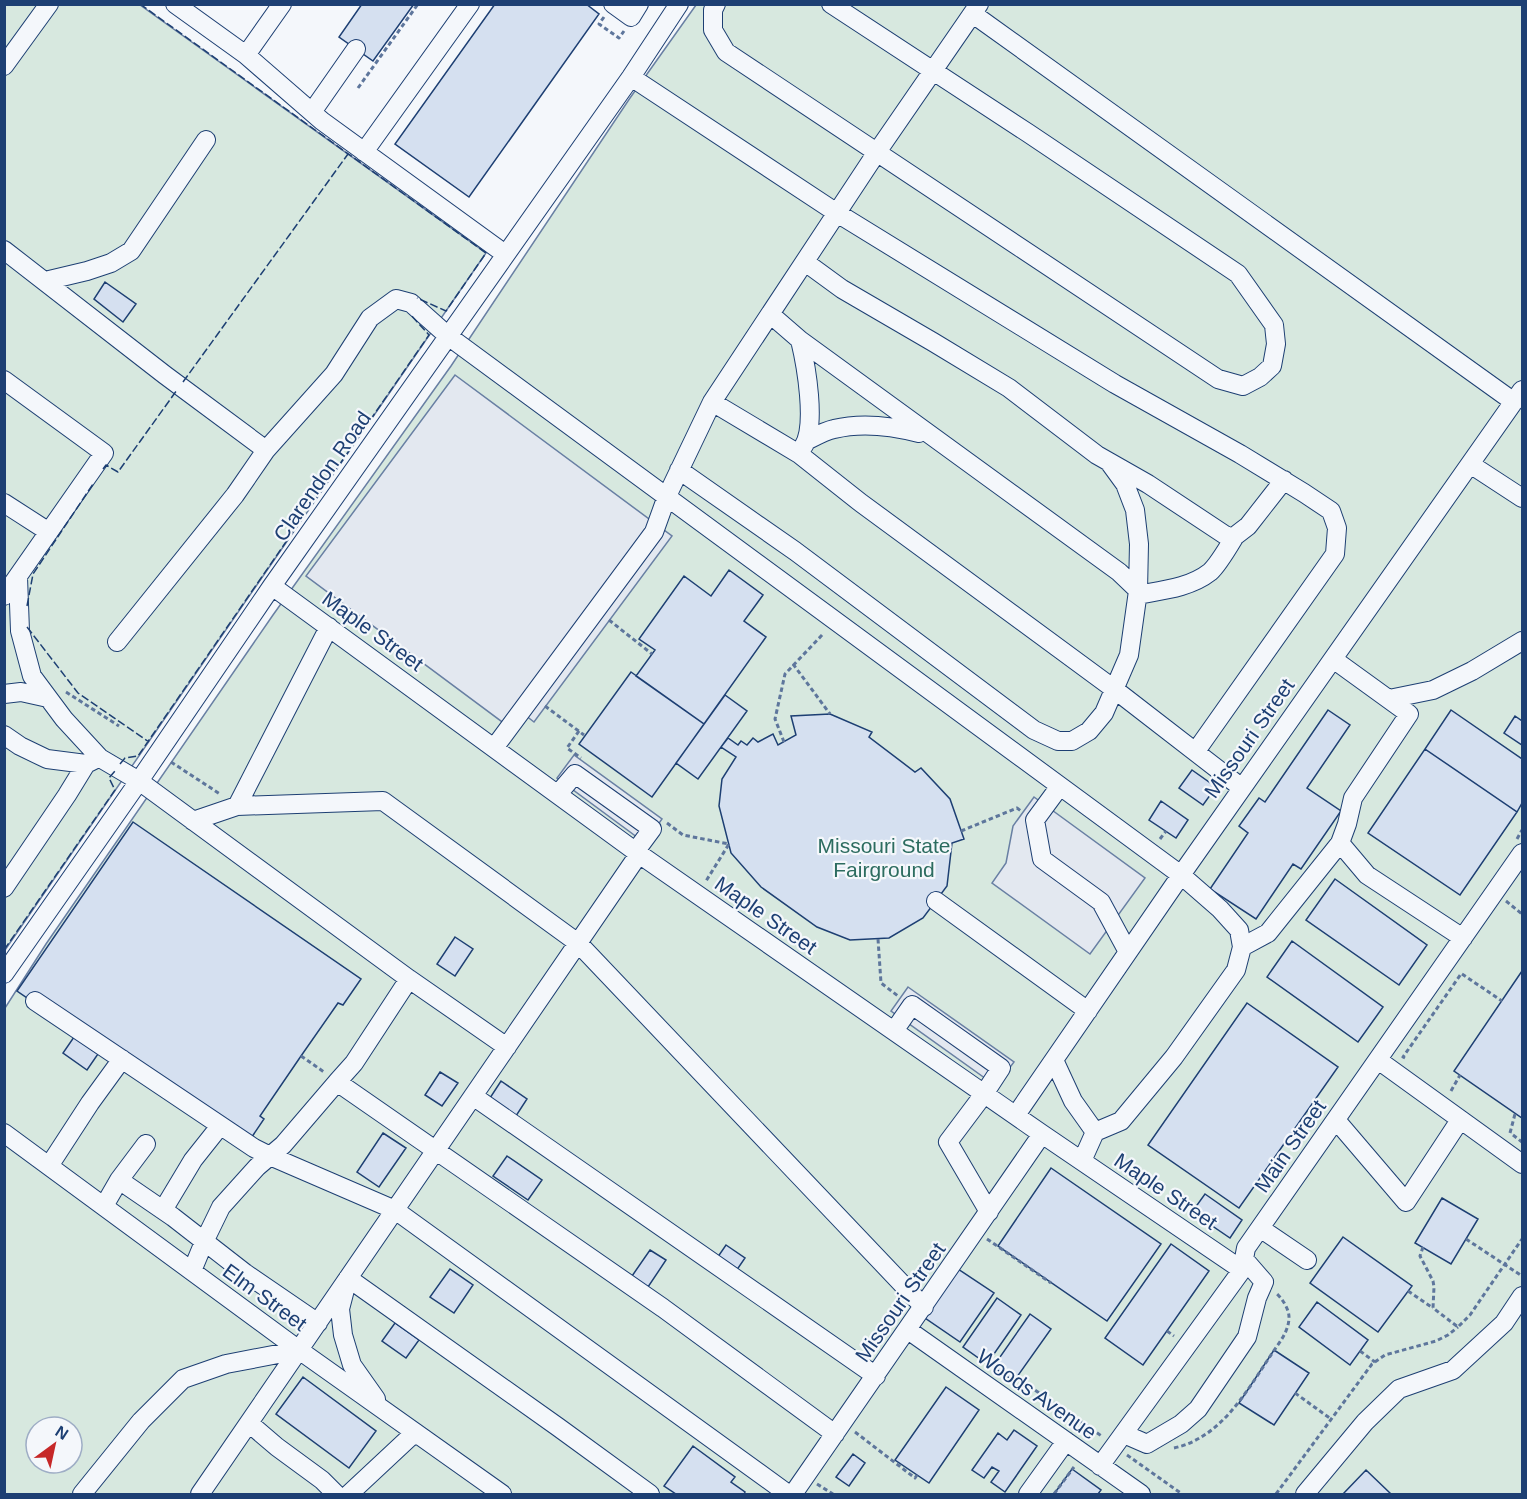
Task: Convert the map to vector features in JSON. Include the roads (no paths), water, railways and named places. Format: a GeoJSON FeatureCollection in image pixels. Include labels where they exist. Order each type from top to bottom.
{"type":"FeatureCollection","features":[{"type":"Feature","properties":{"kind":"street"},"geometry":{"type":"LineString","coordinates":[[4,66],[49,4]]}},
{"type":"Feature","properties":{"kind":"street"},"geometry":{"type":"LineString","coordinates":[[175,4],[246,55],[312,112],[364,152],[505,254]]}},
{"type":"Feature","properties":{"kind":"street"},"geometry":{"type":"LineString","coordinates":[[246,55],[282,4]]}},
{"type":"Feature","properties":{"kind":"street"},"geometry":{"type":"LineString","coordinates":[[364,152],[470,4]]}},
{"type":"Feature","properties":{"kind":"street"},"geometry":{"type":"LineString","coordinates":[[614,4],[631,16],[639,4]]}},
{"type":"Feature","properties":{"kind":"street","name":"Clarendon Road"},"geometry":{"type":"LineString","coordinates":[[4,974],[679,4]]}},
{"type":"Feature","properties":{"kind":"street"},"geometry":{"type":"LineString","coordinates":[[716,4],[713,10],[713,30],[726,52],[1218,379],[1244,386],[1260,377],[1272,366],[1276,344],[1274,325],[1238,274],[831,4]]}},
{"type":"Feature","properties":{"kind":"street"},"geometry":{"type":"LineString","coordinates":[[494,748],[654,531],[667,496],[712,402],[877,152],[976,9],[1518,396]]}},
{"type":"Feature","properties":{"kind":"street"},"geometry":{"type":"LineString","coordinates":[[312,112],[356,49]]}},
{"type":"Feature","properties":{"kind":"street"},"geometry":{"type":"LineString","coordinates":[[631,76],[837,213],[1115,384],[1240,454],[1331,511],[1337,528],[1335,554],[1196,751]]}},
{"type":"Feature","properties":{"kind":"street"},"geometry":{"type":"LineString","coordinates":[[45,281],[111,263],[131,251],[206,140]]}},
{"type":"Feature","properties":{"kind":"street"},"geometry":{"type":"LineString","coordinates":[[4,250],[266,450]]}},
{"type":"Feature","properties":{"kind":"street"},"geometry":{"type":"LineString","coordinates":[[805,262],[842,289],[1009,388],[1097,455],[1148,484],[1228,537],[1235,536]]}},
{"type":"Feature","properties":{"kind":"street"},"geometry":{"type":"LineString","coordinates":[[117,642],[235,495],[266,450],[334,374],[370,318],[396,299],[411,303],[448,336],[1181,875],[1220,909],[1239,930],[1242,947],[1236,970],[1174,1057],[1121,1121],[1095,1132],[1082,1161]]}},
{"type":"Feature","properties":{"kind":"street"},"geometry":{"type":"LineString","coordinates":[[770,314],[800,340],[1119,572],[1142,594],[1189,584],[1211,571],[1235,536],[1248,525],[1284,480]]}},
{"type":"Feature","properties":{"kind":"street"},"geometry":{"type":"LineString","coordinates":[[800,340],[810,399],[803,447]]}},
{"type":"Feature","properties":{"kind":"street"},"geometry":{"type":"LineString","coordinates":[[4,380],[104,453],[4,596]]}},
{"type":"Feature","properties":{"kind":"street","name":"Missouri Street"},"geometry":{"type":"LineString","coordinates":[[1016,1115],[1181,875],[1518,396]]}},
{"type":"Feature","properties":{"kind":"street"},"geometry":{"type":"LineString","coordinates":[[712,402],[803,447],[861,503],[1114,689],[1242,788]]}},
{"type":"Feature","properties":{"kind":"street"},"geometry":{"type":"LineString","coordinates":[[803,447],[832,429],[854,426],[894,426],[930,436]]}},
{"type":"Feature","properties":{"kind":"street"},"geometry":{"type":"LineString","coordinates":[[679,470],[795,551],[1034,730],[1058,741],[1072,741],[1089,731],[1104,712],[1129,655],[1138,591],[1139,544],[1135,510],[1125,484],[1109,462]]}},
{"type":"Feature","properties":{"kind":"street"},"geometry":{"type":"LineString","coordinates":[[1470,464],[1522,496]]}},
{"type":"Feature","properties":{"kind":"street"},"geometry":{"type":"LineString","coordinates":[[4,503],[49,532]]}},
{"type":"Feature","properties":{"kind":"street"},"geometry":{"type":"LineString","coordinates":[[18,577],[20,631],[32,676],[56,694],[64,719],[93,761]]}},
{"type":"Feature","properties":{"kind":"street","name":"Maple Street"},"geometry":{"type":"LineString","coordinates":[[272,586],[637,853],[1042,1134],[1243,1264],[1264,1282],[1257,1298],[1247,1337],[1198,1409],[1181,1424],[1147,1444],[1124,1434]]}},
{"type":"Feature","properties":{"kind":"street"},"geometry":{"type":"LineString","coordinates":[[237,806],[329,627]]}},
{"type":"Feature","properties":{"kind":"street"},"geometry":{"type":"LineString","coordinates":[[1389,699],[1433,690],[1522,641]]}},
{"type":"Feature","properties":{"kind":"street"},"geometry":{"type":"LineString","coordinates":[[1242,947],[1268,933],[1340,843],[1353,798],[1409,714],[1333,658]]}},
{"type":"Feature","properties":{"kind":"street"},"geometry":{"type":"LineString","coordinates":[[4,694],[21,692],[56,694]]}},
{"type":"Feature","properties":{"kind":"street"},"geometry":{"type":"LineString","coordinates":[[5,737],[47,759],[93,761],[140,781],[409,979],[507,1047]]}},
{"type":"Feature","properties":{"kind":"street"},"geometry":{"type":"LineString","coordinates":[[4,888],[93,761]]}},
{"type":"Feature","properties":{"kind":"street"},"geometry":{"type":"LineString","coordinates":[[200,1494],[578,943],[652,830],[575,774],[558,794]]}},
{"type":"Feature","properties":{"kind":"street"},"geometry":{"type":"LineString","coordinates":[[1060,786],[1035,820],[1042,859],[1101,902],[1128,952]]}},
{"type":"Feature","properties":{"kind":"street"},"geometry":{"type":"LineString","coordinates":[[193,821],[237,806],[383,801],[578,943],[924,1307]]}},
{"type":"Feature","properties":{"kind":"street"},"geometry":{"type":"LineString","coordinates":[[1340,843],[1367,875],[1463,938]]}},
{"type":"Feature","properties":{"kind":"street","name":"Main Street"},"geometry":{"type":"LineString","coordinates":[[1100,1466],[1243,1264],[1246,1248],[1522,853]]}},
{"type":"Feature","properties":{"kind":"street"},"geometry":{"type":"LineString","coordinates":[[936,901],[1088,1011]]}},
{"type":"Feature","properties":{"kind":"street"},"geometry":{"type":"LineString","coordinates":[[192,1271],[221,1207],[257,1167],[284,1144],[354,1063],[409,979]]}},
{"type":"Feature","properties":{"kind":"street"},"geometry":{"type":"LineString","coordinates":[[35,1001],[254,1148],[395,1210],[791,1494]]}},
{"type":"Feature","properties":{"kind":"street"},"geometry":{"type":"LineString","coordinates":[[894,1031],[912,1005],[1001,1068],[948,1142],[989,1212]]}},
{"type":"Feature","properties":{"kind":"street"},"geometry":{"type":"LineString","coordinates":[[49,1166],[122,1059]]}},
{"type":"Feature","properties":{"kind":"street"},"geometry":{"type":"LineString","coordinates":[[1054,1060],[1073,1101],[1095,1132]]}},
{"type":"Feature","properties":{"kind":"street"},"geometry":{"type":"LineString","coordinates":[[1378,1060],[1522,1164]]}},
{"type":"Feature","properties":{"kind":"street"},"geometry":{"type":"LineString","coordinates":[[337,1082],[839,1428]]}},
{"type":"Feature","properties":{"kind":"street"},"geometry":{"type":"LineString","coordinates":[[473,1096],[876,1376]]}},
{"type":"Feature","properties":{"kind":"street"},"geometry":{"type":"LineString","coordinates":[[1336,1120],[1406,1202],[1460,1120]]}},
{"type":"Feature","properties":{"kind":"street"},"geometry":{"type":"LineString","coordinates":[[163,1210],[193,1160],[220,1126]]}},
{"type":"Feature","properties":{"kind":"street","name":"Elm Street"},"geometry":{"type":"LineString","coordinates":[[4,1133],[299,1350],[502,1494]]}},
{"type":"Feature","properties":{"kind":"street","name":"Missouri Street"},"geometry":{"type":"LineString","coordinates":[[791,1494],[876,1376],[1042,1134]]}},
{"type":"Feature","properties":{"kind":"street"},"geometry":{"type":"LineString","coordinates":[[104,1206],[119,1180],[146,1144]]}},
{"type":"Feature","properties":{"kind":"street"},"geometry":{"type":"LineString","coordinates":[[119,1180],[163,1210],[245,1273],[318,1323]]}},
{"type":"Feature","properties":{"kind":"street"},"geometry":{"type":"LineString","coordinates":[[1260,1228],[1307,1260]]}},
{"type":"Feature","properties":{"kind":"street"},"geometry":{"type":"LineString","coordinates":[[348,1278],[340,1309],[343,1335],[352,1365],[384,1411]]}},
{"type":"Feature","properties":{"kind":"street"},"geometry":{"type":"LineString","coordinates":[[348,1278],[650,1494]]}},
{"type":"Feature","properties":{"kind":"street"},"geometry":{"type":"LineString","coordinates":[[1305,1494],[1365,1422],[1399,1389],[1453,1370],[1504,1323],[1522,1296]]}},
{"type":"Feature","properties":{"kind":"street"},"geometry":{"type":"LineString","coordinates":[[249,1313],[271,1345],[274,1355],[276,1367],[270,1392]]}},
{"type":"Feature","properties":{"kind":"street","name":"Woods Avenue"},"geometry":{"type":"LineString","coordinates":[[908,1330],[1141,1494]]}},
{"type":"Feature","properties":{"kind":"street"},"geometry":{"type":"LineString","coordinates":[[82,1494],[141,1421],[183,1379],[226,1364],[299,1350]]}},
{"type":"Feature","properties":{"kind":"street"},"geometry":{"type":"LineString","coordinates":[[249,1423],[322,1480],[336,1494]]}},
{"type":"Feature","properties":{"kind":"street"},"geometry":{"type":"LineString","coordinates":[[349,1494],[416,1433]]}},
{"type":"Feature","properties":{"kind":"street"},"geometry":{"type":"LineString","coordinates":[[1028,1494],[1066,1442]]}},
{"type":"Feature","properties":{"kind":"park label","name":"Missouri State Fairground"},"geometry":{"type":"Point","coordinates":[884,857]}}]}
